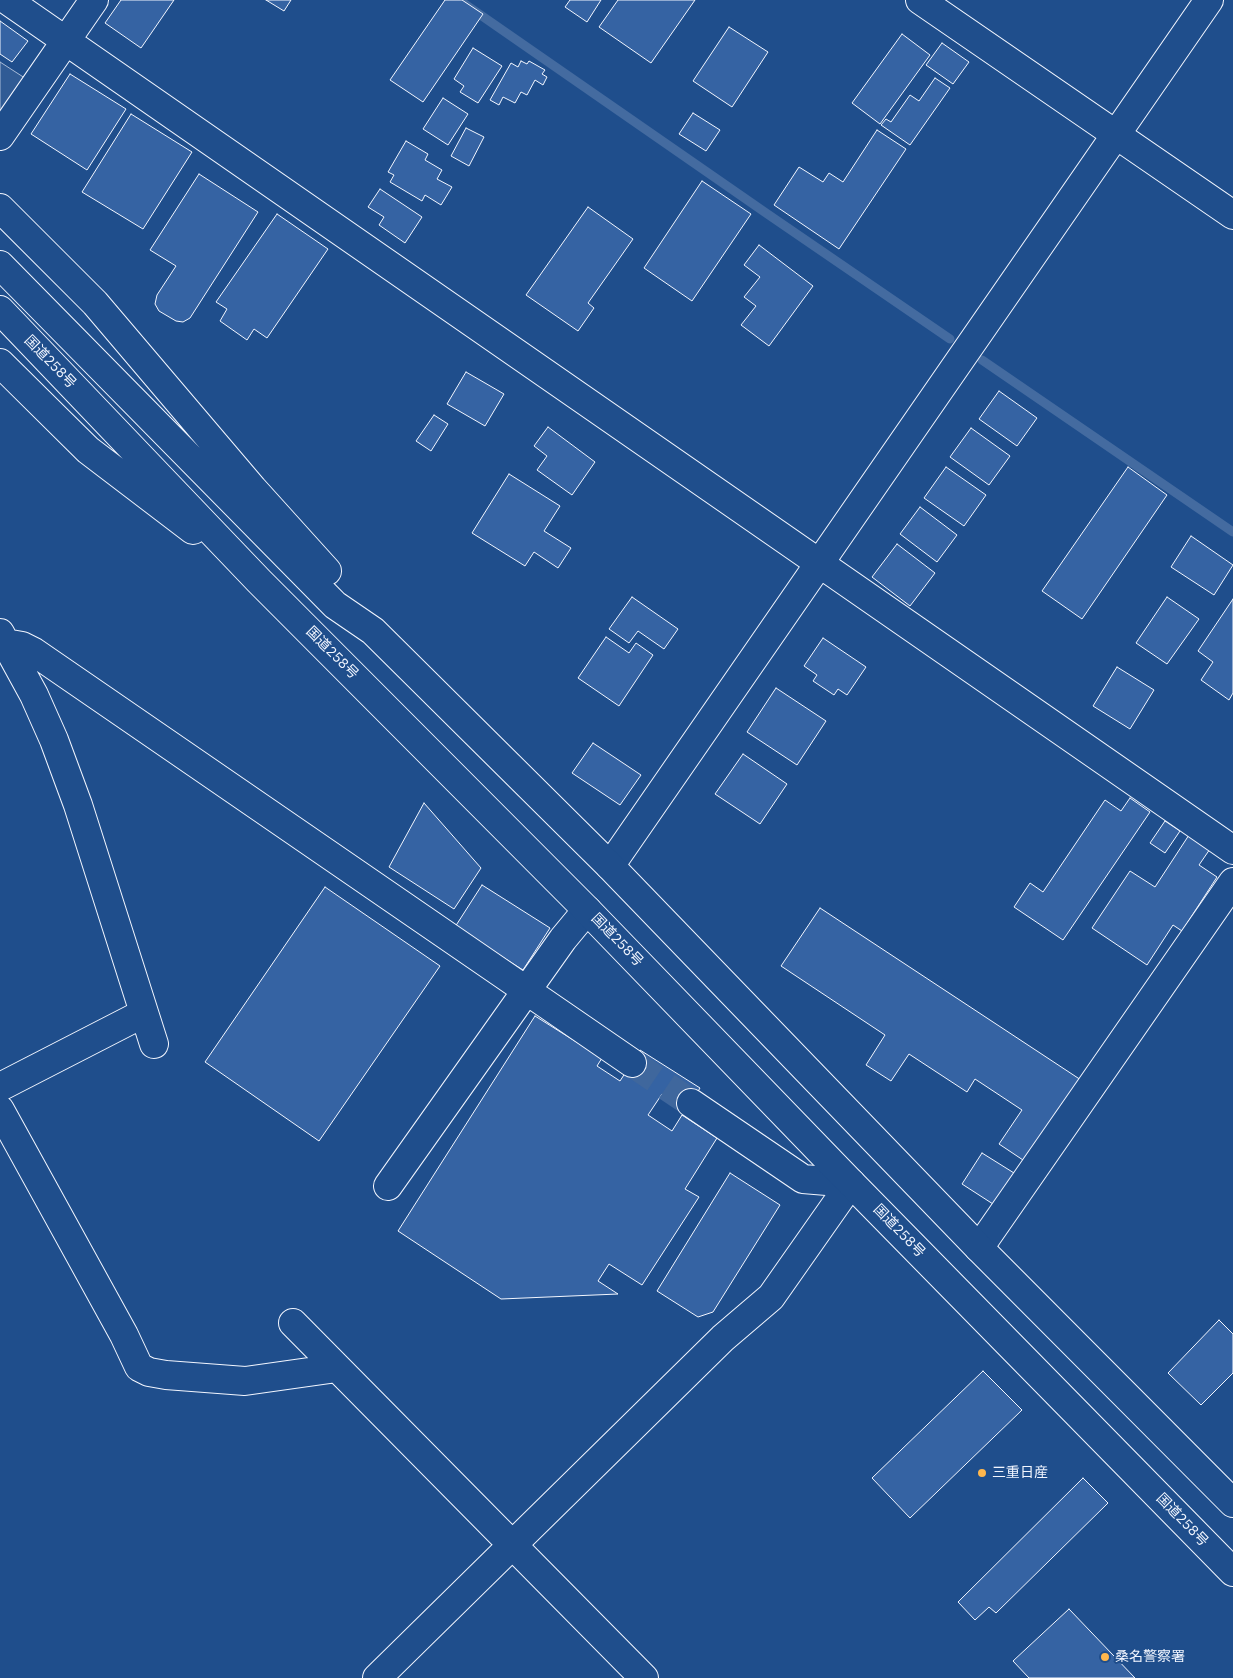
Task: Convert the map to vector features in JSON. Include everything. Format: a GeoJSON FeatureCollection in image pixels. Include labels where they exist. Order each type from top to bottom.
{"type":"FeatureCollection","features":[{"type":"Feature","properties":{"kind":"main road"},"geometry":{"type":"LineString","coordinates":[[7,0],[1233,850]]}},
{"type":"Feature","properties":{"kind":"main road"},"geometry":{"type":"LineString","coordinates":[[0,136],[94,0]]}},
{"type":"Feature","properties":{"kind":"main road"},"geometry":{"type":"LineString","coordinates":[[920,0],[1233,215]]}},
{"type":"Feature","properties":{"kind":"main road"},"geometry":{"type":"LineString","coordinates":[[610,866],[1209,0]]}},
{"type":"Feature","properties":{"kind":"main road"},"geometry":{"type":"LineString","coordinates":[[0,208],[95,303],[253,488],[347,593],[373,631]]}},
{"type":"Feature","properties":{"kind":"main road"},"geometry":{"type":"LineString","coordinates":[[0,264],[335,604],[373,631],[610,866],[979,1248],[1233,1503]]}},
{"type":"Feature","properties":{"kind":"main road","name":"国道258号"},"geometry":{"type":"LineString","coordinates":[[0,310],[259,580],[587,910],[1233,1572]]}},
{"type":"Feature","properties":{"kind":"main road"},"geometry":{"type":"LineString","coordinates":[[0,363],[88,450],[259,580]]}},
{"type":"Feature","properties":{"kind":"main road"},"geometry":{"type":"LineString","coordinates":[[3,638],[34,652],[632,1063]]}},
{"type":"Feature","properties":{"kind":"main road"},"geometry":{"type":"LineString","coordinates":[[3,638],[34,695],[78,805],[154,1044]]}},
{"type":"Feature","properties":{"kind":"main road"},"geometry":{"type":"LineString","coordinates":[[979,1248],[1233,882]]}},
{"type":"Feature","properties":{"kind":"main road"},"geometry":{"type":"LineString","coordinates":[[388,1186],[563,939],[587,910]]}},
{"type":"Feature","properties":{"kind":"main road"},"geometry":{"type":"LineString","coordinates":[[0,1087],[144,1014]]}},
{"type":"Feature","properties":{"kind":"main road"},"geometry":{"type":"LineString","coordinates":[[691,1103],[803,1179],[852,1183]]}},
{"type":"Feature","properties":{"kind":"main road"},"geometry":{"type":"LineString","coordinates":[[0,1110],[124,1336],[139,1367],[149,1372],[166,1375],[245,1381],[337,1368]]}},
{"type":"Feature","properties":{"kind":"main road"},"geometry":{"type":"LineString","coordinates":[[377,1678],[723,1338],[771,1298],[852,1183]]}},
{"type":"Feature","properties":{"kind":"main road"},"geometry":{"type":"LineString","coordinates":[[293,1323],[644,1678]]}},
{"type":"Feature","properties":{"kind":"shaded area"},"geometry":{"type":"Polygon","coordinates":[[[0,62],[31,82],[0,129],[0,62]]]}},
{"type":"Feature","properties":{"kind":"building"},"geometry":{"type":"Polygon","coordinates":[[[121,0],[174,0],[141,48],[105,23],[121,0]]]}},
{"type":"Feature","properties":{"kind":"building"},"geometry":{"type":"Polygon","coordinates":[[[266,0],[291,0],[284,11],[266,0]]]}},
{"type":"Feature","properties":{"kind":"building"},"geometry":{"type":"Polygon","coordinates":[[[445,0],[462,0],[483,14],[423,102],[390,80],[445,0]]]}},
{"type":"Feature","properties":{"kind":"building"},"geometry":{"type":"Polygon","coordinates":[[[570,0],[601,0],[587,22],[565,7],[570,0]]]}},
{"type":"Feature","properties":{"kind":"building"},"geometry":{"type":"Polygon","coordinates":[[[618,0],[695,0],[651,63],[599,27],[618,0]]]}},
{"type":"Feature","properties":{"kind":"building"},"geometry":{"type":"Polygon","coordinates":[[[0,21],[28,41],[12,62],[0,54],[0,21]]]}},
{"type":"Feature","properties":{"kind":"building"},"geometry":{"type":"Polygon","coordinates":[[[729,27],[768,52],[732,107],[693,81],[729,27]]]}},
{"type":"Feature","properties":{"kind":"building"},"geometry":{"type":"Polygon","coordinates":[[[902,34],[930,55],[880,124],[852,103],[902,34]]]}},
{"type":"Feature","properties":{"kind":"building"},"geometry":{"type":"Polygon","coordinates":[[[942,43],[969,62],[953,84],[926,65],[942,43]]]}},
{"type":"Feature","properties":{"kind":"building"},"geometry":{"type":"Polygon","coordinates":[[[473,48],[502,66],[478,103],[460,92],[464,86],[454,79],[473,48]]]}},
{"type":"Feature","properties":{"kind":"building"},"geometry":{"type":"Polygon","coordinates":[[[521,61],[527,64],[529,61],[545,70],[542,74],[547,77],[543,85],[535,80],[527,95],[521,92],[515,103],[503,97],[499,105],[490,100],[511,63],[518,67],[521,61]]]}},
{"type":"Feature","properties":{"kind":"building"},"geometry":{"type":"Polygon","coordinates":[[[70,74],[126,109],[87,170],[31,134],[70,74]]]}},
{"type":"Feature","properties":{"kind":"building"},"geometry":{"type":"Polygon","coordinates":[[[935,78],[950,88],[910,145],[881,125],[886,119],[891,122],[910,95],[919,101],[935,78]]]}},
{"type":"Feature","properties":{"kind":"building"},"geometry":{"type":"Polygon","coordinates":[[[443,98],[468,114],[448,145],[423,129],[443,98]]]}},
{"type":"Feature","properties":{"kind":"building"},"geometry":{"type":"Polygon","coordinates":[[[693,113],[720,130],[706,151],[679,134],[693,113]]]}},
{"type":"Feature","properties":{"kind":"building"},"geometry":{"type":"Polygon","coordinates":[[[131,114],[192,152],[143,229],[82,192],[131,114]]]}},
{"type":"Feature","properties":{"kind":"building"},"geometry":{"type":"Polygon","coordinates":[[[466,128],[484,137],[469,166],[451,156],[466,128]]]}},
{"type":"Feature","properties":{"kind":"building"},"geometry":{"type":"Polygon","coordinates":[[[877,130],[906,149],[839,249],[774,205],[799,167],[823,182],[829,173],[843,182],[877,130]]]}},
{"type":"Feature","properties":{"kind":"building"},"geometry":{"type":"Polygon","coordinates":[[[406,141],[428,154],[425,160],[442,170],[437,179],[452,187],[441,205],[425,195],[422,201],[390,182],[394,175],[388,172],[406,141]]]}},
{"type":"Feature","properties":{"kind":"building"},"geometry":{"type":"Polygon","coordinates":[[[199,174],[258,212],[190,318],[183,322],[176,321],[159,311],[155,304],[157,295],[176,266],[150,250],[199,174]]]}},
{"type":"Feature","properties":{"kind":"building"},"geometry":{"type":"Polygon","coordinates":[[[702,181],[751,214],[692,301],[644,268],[702,181]]]}},
{"type":"Feature","properties":{"kind":"building"},"geometry":{"type":"Polygon","coordinates":[[[380,189],[422,217],[405,243],[379,225],[384,217],[368,207],[380,189]]]}},
{"type":"Feature","properties":{"kind":"building"},"geometry":{"type":"Polygon","coordinates":[[[588,207],[633,239],[588,303],[594,308],[578,331],[526,295],[588,207]]]}},
{"type":"Feature","properties":{"kind":"building"},"geometry":{"type":"Polygon","coordinates":[[[277,214],[328,249],[267,338],[254,329],[247,340],[220,321],[227,309],[216,302],[277,214]]]}},
{"type":"Feature","properties":{"kind":"building"},"geometry":{"type":"Polygon","coordinates":[[[759,245],[813,286],[769,346],[741,325],[756,306],[744,297],[760,277],[744,265],[759,245]]]}},
{"type":"Feature","properties":{"kind":"building"},"geometry":{"type":"Polygon","coordinates":[[[466,372],[504,394],[485,426],[447,404],[466,372]]]}},
{"type":"Feature","properties":{"kind":"building"},"geometry":{"type":"Polygon","coordinates":[[[999,391],[1037,418],[1017,446],[979,419],[999,391]]]}},
{"type":"Feature","properties":{"kind":"building"},"geometry":{"type":"Polygon","coordinates":[[[434,415],[448,424],[431,451],[416,441],[434,415]]]}},
{"type":"Feature","properties":{"kind":"building"},"geometry":{"type":"Polygon","coordinates":[[[548,427],[595,462],[572,495],[537,470],[547,456],[534,446],[548,427]]]}},
{"type":"Feature","properties":{"kind":"building"},"geometry":{"type":"Polygon","coordinates":[[[971,428],[1010,456],[989,485],[950,457],[971,428]]]}},
{"type":"Feature","properties":{"kind":"building"},"geometry":{"type":"Polygon","coordinates":[[[946,467],[986,495],[964,526],[924,498],[946,467]]]}},
{"type":"Feature","properties":{"kind":"building"},"geometry":{"type":"Polygon","coordinates":[[[1128,467],[1167,495],[1082,619],[1042,591],[1128,467]]]}},
{"type":"Feature","properties":{"kind":"building"},"geometry":{"type":"Polygon","coordinates":[[[509,474],[560,506],[544,531],[571,548],[558,568],[534,552],[525,566],[472,533],[509,474]]]}},
{"type":"Feature","properties":{"kind":"building"},"geometry":{"type":"Polygon","coordinates":[[[920,507],[957,535],[937,562],[900,534],[920,507]]]}},
{"type":"Feature","properties":{"kind":"building"},"geometry":{"type":"Polygon","coordinates":[[[1191,536],[1233,565],[1214,595],[1171,567],[1191,536]]]}},
{"type":"Feature","properties":{"kind":"building"},"geometry":{"type":"Polygon","coordinates":[[[897,544],[935,573],[910,606],[872,577],[897,544]]]}},
{"type":"Feature","properties":{"kind":"building"},"geometry":{"type":"Polygon","coordinates":[[[632,597],[678,629],[664,649],[638,631],[629,643],[609,629],[632,597]]]}},
{"type":"Feature","properties":{"kind":"building"},"geometry":{"type":"Polygon","coordinates":[[[1167,597],[1199,619],[1167,664],[1136,643],[1167,597]]]}},
{"type":"Feature","properties":{"kind":"building"},"geometry":{"type":"Polygon","coordinates":[[[1233,599],[1233,693],[1229,700],[1201,680],[1213,662],[1198,651],[1233,599]]]}},
{"type":"Feature","properties":{"kind":"building"},"geometry":{"type":"Polygon","coordinates":[[[606,637],[629,653],[636,643],[653,655],[619,706],[578,678],[606,637]]]}},
{"type":"Feature","properties":{"kind":"building"},"geometry":{"type":"Polygon","coordinates":[[[823,638],[866,667],[847,695],[838,689],[834,695],[813,681],[817,675],[804,666],[823,638]]]}},
{"type":"Feature","properties":{"kind":"building"},"geometry":{"type":"Polygon","coordinates":[[[1117,667],[1154,690],[1130,729],[1093,706],[1117,667]]]}},
{"type":"Feature","properties":{"kind":"building"},"geometry":{"type":"Polygon","coordinates":[[[776,688],[826,721],[797,765],[747,732],[776,688]]]}},
{"type":"Feature","properties":{"kind":"building"},"geometry":{"type":"Polygon","coordinates":[[[593,743],[641,775],[620,805],[572,773],[593,743]]]}},
{"type":"Feature","properties":{"kind":"building"},"geometry":{"type":"Polygon","coordinates":[[[743,754],[787,784],[760,824],[715,794],[743,754]]]}},
{"type":"Feature","properties":{"kind":"building"},"geometry":{"type":"Polygon","coordinates":[[[1130,798],[1150,812],[1063,940],[1014,907],[1030,883],[1043,892],[1105,800],[1121,811],[1130,798]]]}},
{"type":"Feature","properties":{"kind":"building"},"geometry":{"type":"Polygon","coordinates":[[[424,803],[481,868],[454,909],[389,867],[424,803]]]}},
{"type":"Feature","properties":{"kind":"building"},"geometry":{"type":"Polygon","coordinates":[[[1165,821],[1180,831],[1165,853],[1150,843],[1165,821]]]}},
{"type":"Feature","properties":{"kind":"building"},"geometry":{"type":"Polygon","coordinates":[[[1189,835],[1210,849],[1199,865],[1217,877],[1182,931],[1173,925],[1147,965],[1092,928],[1130,871],[1155,887],[1189,835]]]}},
{"type":"Feature","properties":{"kind":"building"},"geometry":{"type":"Polygon","coordinates":[[[482,885],[550,928],[523,970],[455,927],[482,885]]]}},
{"type":"Feature","properties":{"kind":"building"},"geometry":{"type":"Polygon","coordinates":[[[325,887],[440,966],[319,1141],[205,1062],[325,887]]]}},
{"type":"Feature","properties":{"kind":"building"},"geometry":{"type":"Polygon","coordinates":[[[820,908],[1081,1080],[1026,1162],[999,1144],[1022,1110],[975,1079],[967,1092],[909,1054],[891,1081],[866,1065],[885,1035],[781,966],[820,908]]]}},
{"type":"Feature","properties":{"kind":"building"},"geometry":{"type":"Polygon","coordinates":[[[535,1016],[602,1058],[597,1066],[620,1081],[640,1050],[700,1088],[687,1110],[662,1094],[648,1115],[672,1131],[682,1115],[717,1138],[685,1189],[699,1197],[642,1285],[609,1264],[598,1281],[618,1294],[501,1299],[398,1231],[535,1016]]]}},
{"type":"Feature","properties":{"kind":"building"},"geometry":{"type":"Polygon","coordinates":[[[982,1153],[1014,1173],[993,1204],[962,1184],[982,1153]]]}},
{"type":"Feature","properties":{"kind":"building"},"geometry":{"type":"Polygon","coordinates":[[[730,1173],[780,1205],[713,1312],[698,1317],[657,1291],[730,1173]]]}},
{"type":"Feature","properties":{"kind":"building"},"geometry":{"type":"Polygon","coordinates":[[[1219,1320],[1233,1334],[1233,1373],[1201,1405],[1168,1373],[1219,1320]]]}},
{"type":"Feature","properties":{"kind":"building"},"geometry":{"type":"Polygon","coordinates":[[[983,1371],[1022,1410],[910,1518],[872,1478],[983,1371]]]}},
{"type":"Feature","properties":{"kind":"building"},"geometry":{"type":"Polygon","coordinates":[[[1083,1478],[1108,1503],[996,1613],[989,1607],[975,1620],[958,1602],[1083,1478]]]}},
{"type":"Feature","properties":{"kind":"building"},"geometry":{"type":"Polygon","coordinates":[[[1069,1609],[1135,1678],[1029,1678],[1013,1661],[1069,1609]]]}},
{"type":"Feature","properties":{"kind":"waterway"},"geometry":{"type":"LineString","coordinates":[[459,0],[950,339]]}},
{"type":"Feature","properties":{"kind":"waterway"},"geometry":{"type":"LineString","coordinates":[[982,360],[1233,532]]}},
{"type":"Feature","properties":{"kind":"tunnel"},"geometry":{"type":"LineString","coordinates":[[632,1063],[691,1103]]}},
{"type":"Feature","properties":{"kind":"place","name":"三重日産"},"geometry":{"type":"Point","coordinates":[982,1473]}},
{"type":"Feature","properties":{"kind":"place","name":"桑名警察署"},"geometry":{"type":"Point","coordinates":[1105,1657]}}]}
